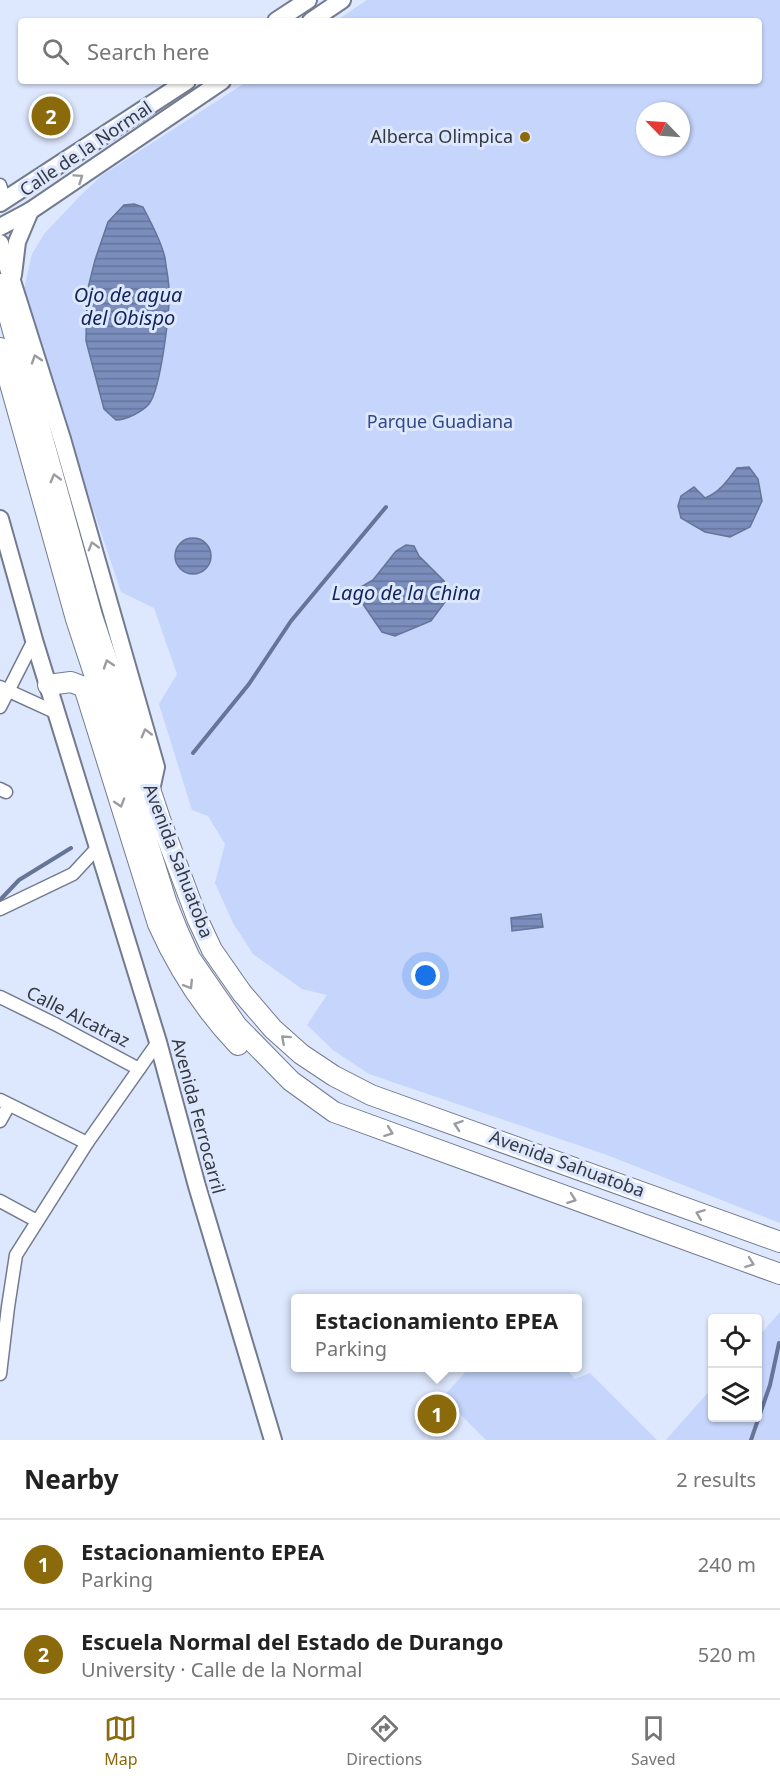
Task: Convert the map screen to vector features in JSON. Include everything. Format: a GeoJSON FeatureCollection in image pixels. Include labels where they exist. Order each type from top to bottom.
{"type":"FeatureCollection","features":[{"type":"Feature","properties":{"kind":"main road","name":"Avenida Sahuatoba"},"geometry":{"type":"LineString","coordinates":[[6,286],[111,725],[166,904],[190,958],[237,1026],[291,1080],[334,1112],[780,1274]]}},
{"type":"Feature","properties":{"kind":"main road","name":"Avenida Sahuatoba"},"geometry":{"type":"LineString","coordinates":[[0,348],[84,617],[151,790],[197,918],[212,950],[242,993],[273,1029],[301,1054],[334,1076],[371,1095],[780,1242]]}},
{"type":"Feature","properties":{"kind":"main road"},"geometry":{"type":"LineString","coordinates":[[48,685],[71,682],[84,687],[158,924],[173,958],[191,989],[217,1023],[253,1060],[286,1089],[306,1104],[334,1112]]}},
{"type":"Feature","properties":{"kind":"street"},"geometry":{"type":"LineString","coordinates":[[281,18],[308,0]]}},
{"type":"Feature","properties":{"kind":"street"},"geometry":{"type":"LineString","coordinates":[[315,18],[342,0]]}},
{"type":"Feature","properties":{"kind":"street","name":"Calle de la Normal"},"geometry":{"type":"LineString","coordinates":[[3,202],[182,84]]}},
{"type":"Feature","properties":{"kind":"street","name":"Calle de la Normal"},"geometry":{"type":"LineString","coordinates":[[0,227],[30,211],[218,84]]}},
{"type":"Feature","properties":{"kind":"street"},"geometry":{"type":"LineString","coordinates":[[0,184],[3,202]]}},
{"type":"Feature","properties":{"kind":"street"},"geometry":{"type":"LineString","coordinates":[[6,286],[17,242],[30,211],[20,191]]}},
{"type":"Feature","properties":{"kind":"street"},"geometry":{"type":"LineString","coordinates":[[0,243],[6,286],[62,439],[156,767],[151,790]]}},
{"type":"Feature","properties":{"kind":"street"},"geometry":{"type":"LineString","coordinates":[[0,519],[57,713]]}},
{"type":"Feature","properties":{"kind":"street"},"geometry":{"type":"LineString","coordinates":[[0,707],[4,689],[34,640]]}},
{"type":"Feature","properties":{"kind":"street"},"geometry":{"type":"LineString","coordinates":[[4,689],[57,713]]}},
{"type":"Feature","properties":{"kind":"street","name":"Avenida Ferrocarril"},"geometry":{"type":"LineString","coordinates":[[57,713],[158,1042],[196,1186],[273,1440]]}},
{"type":"Feature","properties":{"kind":"street"},"geometry":{"type":"LineString","coordinates":[[0,909],[73,874],[98,847]]}},
{"type":"Feature","properties":{"kind":"street","name":"Calle Alcatraz"},"geometry":{"type":"LineString","coordinates":[[0,998],[55,1024],[139,1069]]}},
{"type":"Feature","properties":{"kind":"street"},"geometry":{"type":"LineString","coordinates":[[0,1374],[4,1305],[16,1255],[87,1143],[158,1042]]}},
{"type":"Feature","properties":{"kind":"street"},"geometry":{"type":"LineString","coordinates":[[0,1120],[5,1102],[87,1143]]}},
{"type":"Feature","properties":{"kind":"street"},"geometry":{"type":"LineString","coordinates":[[0,1201],[37,1221]]}},
{"type":"Feature","properties":{"kind":"green space","name":"Parque Guadiana"},"geometry":{"type":"Polygon","coordinates":[[[367,0],[780,0],[780,1223],[607,1155],[369,1074],[333,1050],[307,1025],[327,995],[302,989],[253,954],[233,923],[215,883],[225,844],[208,816],[192,810],[159,704],[177,674],[154,608],[121,592],[22,297],[32,254],[44,234],[101,176],[243,84],[762,84],[762,18],[340,18],[367,0]]]}},
{"type":"Feature","properties":{"kind":"green space"},"geometry":{"type":"Polygon","coordinates":[[[780,1312],[780,1440],[666,1440],[708,1393],[708,1422],[762,1422],[762,1332],[780,1312]]]}},
{"type":"Feature","properties":{"kind":"green space"},"geometry":{"type":"Polygon","coordinates":[[[465,1372],[569,1372],[575,1379],[590,1373],[657,1440],[486,1440],[443,1397],[465,1372]]]}},
{"type":"Feature","properties":{"kind":"water","name":"Ojo de agua del Obispo"},"geometry":{"type":"Polygon","coordinates":[[[134,204],[143,207],[163,251],[169,286],[168,314],[161,366],[149,404],[129,417],[116,420],[104,409],[86,341],[87,292],[108,222],[124,205],[134,204]]]}},
{"type":"Feature","properties":{"kind":"water"},"geometry":{"type":"Polygon","coordinates":[[[749,467],[758,479],[762,501],[750,527],[730,537],[705,532],[681,518],[678,506],[681,496],[694,487],[705,498],[710,496],[727,481],[737,468],[749,467]]]}},
{"type":"Feature","properties":{"kind":"water"},"geometry":{"type":"Polygon","coordinates":[[[193,538],[206,543],[211,556],[206,569],[193,574],[180,569],[175,556],[180,543],[193,538]]]}},
{"type":"Feature","properties":{"kind":"water","name":"Lago de la China"},"geometry":{"type":"Polygon","coordinates":[[[406,545],[414,546],[419,556],[444,581],[448,598],[431,621],[395,636],[382,632],[354,591],[373,580],[396,551],[406,545]]]}},
{"type":"Feature","properties":{"kind":"water"},"geometry":{"type":"Polygon","coordinates":[[[541,914],[543,927],[512,931],[511,918],[541,914]]]}},
{"type":"Feature","properties":{"kind":"waterway"},"geometry":{"type":"LineString","coordinates":[[193,753],[249,684],[291,621],[386,507]]}},
{"type":"Feature","properties":{"kind":"waterway"},"geometry":{"type":"LineString","coordinates":[[0,900],[19,880],[71,848]]}},
{"type":"Feature","properties":{"kind":"waterway"},"geometry":{"type":"LineString","coordinates":[[751,1440],[770,1385],[779,1343]]}},
{"type":"Feature","properties":{"kind":"place","name":"Escuela Normal del Estado de Durango"},"geometry":{"type":"Point","coordinates":[51,116]}},
{"type":"Feature","properties":{"kind":"place","name":"Alberca Olimpica"},"geometry":{"type":"Point","coordinates":[525,137]}},
{"type":"Feature","properties":{"kind":"place","name":"Estacionamiento EPEA"},"geometry":{"type":"Point","coordinates":[437,1414]}}]}
